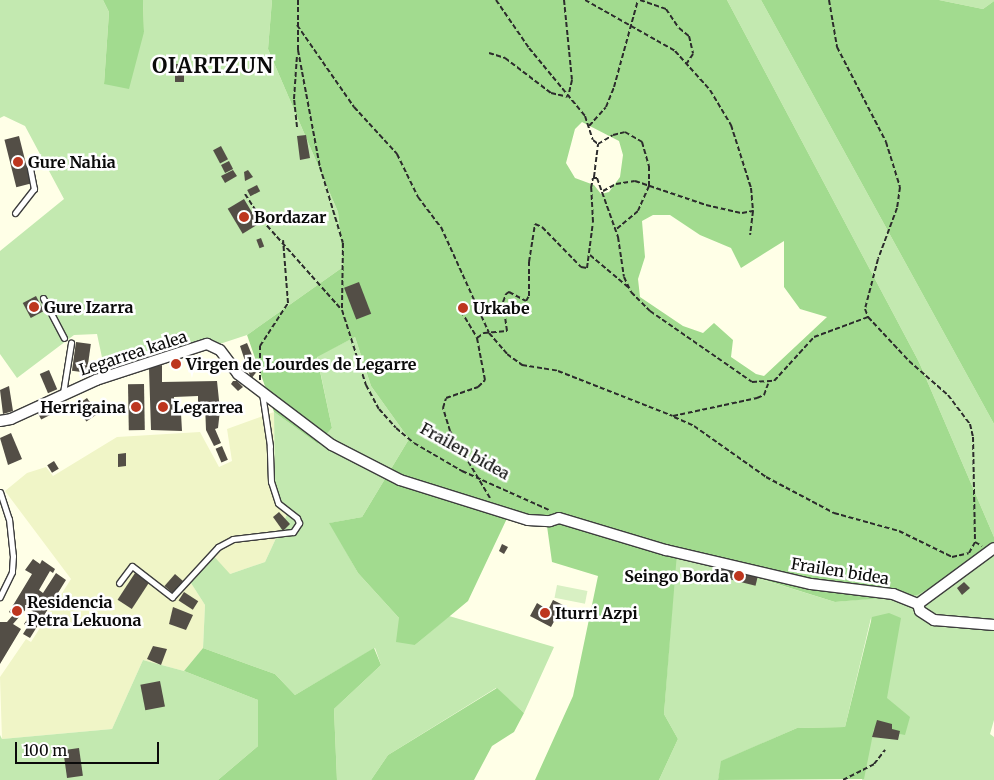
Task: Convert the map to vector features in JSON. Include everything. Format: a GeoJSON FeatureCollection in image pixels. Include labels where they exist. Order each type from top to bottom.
{"type":"FeatureCollection","features":[{"type":"Feature","properties":{"kind":"street","name":"Legarrea kalea"},"geometry":{"type":"LineString","coordinates":[[0,421],[30,411],[63,393],[207,344],[220,350],[238,374],[341,451],[400,480],[493,508]]}},
{"type":"Feature","properties":{"kind":"street","name":"Frailen bidea"},"geometry":{"type":"LineString","coordinates":[[493,508],[528,520],[550,521],[559,518],[666,550],[811,584],[893,594],[918,604],[920,611],[934,620],[994,625]]}},
{"type":"Feature","properties":{"kind":"street"},"geometry":{"type":"LineString","coordinates":[[918,604],[993,549]]}},
{"type":"Feature","properties":{"kind":"lane"},"geometry":{"type":"LineString","coordinates":[[15,214],[34,189],[30,164]]}},
{"type":"Feature","properties":{"kind":"lane"},"geometry":{"type":"LineString","coordinates":[[43,298],[64,338]]}},
{"type":"Feature","properties":{"kind":"lane"},"geometry":{"type":"LineString","coordinates":[[63,393],[71,343]]}},
{"type":"Feature","properties":{"kind":"lane"},"geometry":{"type":"LineString","coordinates":[[119,583],[132,566],[172,598],[218,547],[233,539],[293,532],[299,523],[297,518],[278,502],[271,482],[270,446],[262,393]]}},
{"type":"Feature","properties":{"kind":"lane"},"geometry":{"type":"LineString","coordinates":[[0,492],[10,519],[13,556],[12,572],[0,597]]}},
{"type":"Feature","properties":{"kind":"path"},"geometry":{"type":"LineString","coordinates":[[297,126],[294,99],[298,50],[298,0]]}},
{"type":"Feature","properties":{"kind":"path"},"geometry":{"type":"LineString","coordinates":[[496,0],[568,98],[585,116],[593,140],[598,144]]}},
{"type":"Feature","properties":{"kind":"path"},"geometry":{"type":"LineString","coordinates":[[564,0],[572,80],[568,98]]}},
{"type":"Feature","properties":{"kind":"path"},"geometry":{"type":"LineString","coordinates":[[585,0],[675,51],[710,90],[732,125],[750,188],[753,211],[750,235]]}},
{"type":"Feature","properties":{"kind":"path"},"geometry":{"type":"LineString","coordinates":[[589,127],[606,107],[614,88],[630,24],[639,0],[666,9],[679,28],[689,36],[693,54],[687,64]]}},
{"type":"Feature","properties":{"kind":"path"},"geometry":{"type":"LineString","coordinates":[[297,25],[354,107],[397,154],[418,197],[441,227],[489,333],[507,354],[522,365],[558,371],[694,426],[766,477],[834,513],[899,531],[952,557],[969,553],[975,542],[973,436],[970,424],[948,396],[909,361],[868,317],[865,310],[878,259],[897,208],[900,187],[886,142],[837,47],[829,0]]}},
{"type":"Feature","properties":{"kind":"path"},"geometry":{"type":"LineString","coordinates":[[298,50],[320,167],[343,242],[342,310]]}},
{"type":"Feature","properties":{"kind":"path"},"geometry":{"type":"LineString","coordinates":[[489,53],[505,58],[552,93],[568,98]]}},
{"type":"Feature","properties":{"kind":"path"},"geometry":{"type":"LineString","coordinates":[[477,338],[489,333],[500,333],[508,328],[503,302],[506,294],[509,292],[526,301],[529,296],[530,253],[535,224],[542,227],[581,267],[587,268],[590,255],[593,178],[598,144],[613,134],[625,132],[642,142],[649,166],[649,184],[638,211],[615,230]]}},
{"type":"Feature","properties":{"kind":"path"},"geometry":{"type":"LineString","coordinates":[[593,178],[597,178],[603,191],[615,230],[624,277],[630,288]]}},
{"type":"Feature","properties":{"kind":"path"},"geometry":{"type":"LineString","coordinates":[[603,191],[626,181],[649,184],[706,205],[742,213],[753,211]]}},
{"type":"Feature","properties":{"kind":"path","name":"Frailen bidea"},"geometry":{"type":"LineString","coordinates":[[245,194],[262,220],[283,240],[304,270],[342,310],[359,367],[379,409],[414,443],[478,479],[543,506],[559,518]]}},
{"type":"Feature","properties":{"kind":"path"},"geometry":{"type":"LineString","coordinates":[[262,393],[260,346],[288,303],[283,240]]}},
{"type":"Feature","properties":{"kind":"path"},"geometry":{"type":"LineString","coordinates":[[590,255],[630,288],[650,311],[752,382],[768,383]]}},
{"type":"Feature","properties":{"kind":"path"},"geometry":{"type":"LineString","coordinates":[[461,311],[477,338],[484,380],[478,387],[446,398],[443,408],[450,431],[493,508]]}},
{"type":"Feature","properties":{"kind":"path"},"geometry":{"type":"LineString","coordinates":[[673,416],[764,395],[768,383],[784,371],[814,337],[868,317]]}},
{"type":"Feature","properties":{"kind":"path"},"geometry":{"type":"LineString","coordinates":[[975,542],[993,549]]}},
{"type":"Feature","properties":{"kind":"path"},"geometry":{"type":"LineString","coordinates":[[843,780],[874,764],[884,750]]}},
{"type":"Feature","properties":{"kind":"green space"},"geometry":{"type":"Polygon","coordinates":[[[0,0],[103,0],[109,12],[104,84],[144,32],[143,0],[272,0],[268,49],[338,212],[343,267],[247,335],[107,381],[97,334],[74,335],[17,378],[0,354],[0,251],[64,199],[25,126],[4,116],[0,118],[0,0]]]}},
{"type":"Feature","properties":{"kind":"green space"},"geometry":{"type":"Polygon","coordinates":[[[103,0],[143,0],[144,32],[129,89],[104,84],[109,12],[103,0]]]}},
{"type":"Feature","properties":{"kind":"green space"},"geometry":{"type":"Polygon","coordinates":[[[272,0],[727,0],[919,362],[994,537],[994,552],[917,595],[835,602],[677,553],[664,714],[678,739],[659,780],[535,780],[573,696],[598,576],[552,562],[546,519],[510,512],[468,601],[415,645],[396,642],[399,618],[358,573],[329,523],[362,517],[409,439],[371,386],[355,337],[317,357],[332,428],[318,444],[274,412],[247,335],[343,267],[338,212],[268,49],[272,0]],[[582,122],[575,129],[566,163],[575,178],[594,185],[601,194],[609,192],[620,177],[623,155],[619,141],[582,122]],[[653,215],[642,221],[645,257],[638,279],[640,297],[683,326],[703,333],[714,323],[733,340],[731,357],[756,374],[764,376],[827,317],[800,309],[784,287],[784,241],[741,268],[731,248],[700,235],[670,215],[653,215]]]}},
{"type":"Feature","properties":{"kind":"green space"},"geometry":{"type":"Polygon","coordinates":[[[727,0],[761,0],[994,424],[994,537],[919,362],[727,0]]]}},
{"type":"Feature","properties":{"kind":"green space"},"geometry":{"type":"Polygon","coordinates":[[[761,0],[939,0],[983,9],[994,1],[994,424],[761,0]]]}},
{"type":"Feature","properties":{"kind":"green space"},"geometry":{"type":"Polygon","coordinates":[[[939,0],[994,0],[994,1],[983,9],[939,0]]]}},
{"type":"Feature","properties":{"kind":"green space"},"geometry":{"type":"Polygon","coordinates":[[[355,337],[371,386],[409,439],[362,517],[330,523],[358,573],[399,618],[415,645],[449,616],[554,647],[524,713],[496,688],[388,755],[371,780],[337,780],[334,709],[381,665],[375,648],[295,695],[275,674],[203,648],[205,605],[189,580],[210,552],[230,574],[265,562],[289,510],[275,494],[274,412],[318,444],[332,428],[317,356],[355,337]]]}},
{"type":"Feature","properties":{"kind":"green space"},"geometry":{"type":"Polygon","coordinates":[[[274,412],[275,494],[289,510],[265,562],[230,574],[189,580],[205,605],[203,648],[184,671],[143,660],[112,729],[2,739],[0,677],[26,639],[31,642],[71,579],[5,491],[27,473],[46,467],[53,476],[117,437],[200,432],[219,467],[232,461],[227,429],[274,412]]]}},
{"type":"Feature","properties":{"kind":"green space"},"geometry":{"type":"Polygon","coordinates":[[[994,552],[994,720],[990,734],[994,737],[994,780],[862,780],[874,728],[886,704],[871,618],[845,727],[797,728],[722,761],[718,780],[659,780],[678,739],[664,714],[676,553],[835,602],[917,594],[994,552]]]}},
{"type":"Feature","properties":{"kind":"green space"},"geometry":{"type":"Polygon","coordinates":[[[557,585],[587,591],[585,604],[555,598],[557,585]]]}},
{"type":"Feature","properties":{"kind":"green space"},"geometry":{"type":"Polygon","coordinates":[[[889,613],[901,618],[887,698],[910,717],[905,735],[874,729],[864,779],[718,780],[721,761],[797,728],[845,727],[872,617],[889,613]]]}},
{"type":"Feature","properties":{"kind":"green space"},"geometry":{"type":"Polygon","coordinates":[[[203,648],[275,674],[295,695],[374,648],[381,665],[334,709],[337,780],[218,780],[258,746],[258,700],[184,671],[203,648]]]}},
{"type":"Feature","properties":{"kind":"green space"},"geometry":{"type":"Polygon","coordinates":[[[143,660],[184,671],[258,700],[258,746],[218,780],[0,780],[0,735],[2,739],[112,729],[143,660]]]}},
{"type":"Feature","properties":{"kind":"green space"},"geometry":{"type":"Polygon","coordinates":[[[497,688],[524,713],[514,732],[492,746],[474,780],[371,780],[388,755],[497,688]]]}},
{"type":"Feature","properties":{"kind":"building"},"geometry":{"type":"Polygon","coordinates":[[[175,64],[184,64],[184,82],[175,82],[175,64]]]}},
{"type":"Feature","properties":{"kind":"building"},"geometry":{"type":"Polygon","coordinates":[[[306,135],[310,158],[300,160],[297,136],[306,135]]]}},
{"type":"Feature","properties":{"kind":"building","name":"Gure Nahia"},"geometry":{"type":"Polygon","coordinates":[[[19,136],[31,184],[16,187],[4,140],[19,136]]]}},
{"type":"Feature","properties":{"kind":"building"},"geometry":{"type":"Polygon","coordinates":[[[221,146],[228,159],[220,163],[213,150],[221,146]]]}},
{"type":"Feature","properties":{"kind":"building"},"geometry":{"type":"Polygon","coordinates":[[[229,161],[233,169],[225,173],[221,165],[229,161]]]}},
{"type":"Feature","properties":{"kind":"building"},"geometry":{"type":"Polygon","coordinates":[[[233,170],[237,176],[225,183],[221,176],[233,170]]]}},
{"type":"Feature","properties":{"kind":"building"},"geometry":{"type":"Polygon","coordinates":[[[248,170],[253,177],[245,181],[244,172],[248,170]]]}},
{"type":"Feature","properties":{"kind":"building"},"geometry":{"type":"Polygon","coordinates":[[[257,185],[260,191],[250,196],[247,190],[257,185]]]}},
{"type":"Feature","properties":{"kind":"building","name":"Bordazar"},"geometry":{"type":"Polygon","coordinates":[[[244,199],[259,224],[243,234],[228,209],[244,199]]]}},
{"type":"Feature","properties":{"kind":"building"},"geometry":{"type":"Polygon","coordinates":[[[261,238],[264,246],[260,248],[256,240],[261,238]]]}},
{"type":"Feature","properties":{"kind":"building"},"geometry":{"type":"Polygon","coordinates":[[[359,282],[371,314],[356,319],[344,288],[359,282]]]}},
{"type":"Feature","properties":{"kind":"building","name":"Gure Izarra"},"geometry":{"type":"Polygon","coordinates":[[[36,296],[44,311],[31,318],[23,303],[36,296]]]}},
{"type":"Feature","properties":{"kind":"building","name":"Urkabe"},"geometry":{"type":"Polygon","coordinates":[[[466,302],[469,310],[460,314],[457,306],[466,302]]]}},
{"type":"Feature","properties":{"kind":"building"},"geometry":{"type":"Polygon","coordinates":[[[76,342],[91,344],[87,373],[72,371],[76,342]]]}},
{"type":"Feature","properties":{"kind":"building"},"geometry":{"type":"Polygon","coordinates":[[[247,343],[258,370],[251,379],[240,346],[247,343]]]}},
{"type":"Feature","properties":{"kind":"building"},"geometry":{"type":"Polygon","coordinates":[[[162,365],[162,382],[217,381],[220,410],[218,428],[215,429],[221,443],[214,446],[206,430],[205,404],[198,405],[198,396],[174,397],[175,413],[181,413],[182,431],[151,430],[149,368],[162,365]]]}},
{"type":"Feature","properties":{"kind":"building"},"geometry":{"type":"Polygon","coordinates":[[[49,370],[57,389],[48,393],[40,374],[49,370]]]}},
{"type":"Feature","properties":{"kind":"building"},"geometry":{"type":"Polygon","coordinates":[[[233,381],[237,381],[243,387],[238,391],[231,384],[233,381]]]}},
{"type":"Feature","properties":{"kind":"building","name":"Herrigaina"},"geometry":{"type":"Polygon","coordinates":[[[128,384],[144,384],[145,430],[129,430],[128,384]]]}},
{"type":"Feature","properties":{"kind":"building"},"geometry":{"type":"Polygon","coordinates":[[[9,386],[13,411],[3,414],[0,390],[9,386]]]}},
{"type":"Feature","properties":{"kind":"building"},"geometry":{"type":"Polygon","coordinates":[[[87,398],[98,414],[86,422],[76,406],[87,398]]]}},
{"type":"Feature","properties":{"kind":"building"},"geometry":{"type":"Polygon","coordinates":[[[46,407],[50,415],[41,420],[37,412],[46,407]]]}},
{"type":"Feature","properties":{"kind":"building"},"geometry":{"type":"Polygon","coordinates":[[[11,433],[22,459],[8,465],[0,438],[11,433]]]}},
{"type":"Feature","properties":{"kind":"building"},"geometry":{"type":"Polygon","coordinates":[[[222,446],[228,460],[221,463],[216,449],[222,446]]]}},
{"type":"Feature","properties":{"kind":"building"},"geometry":{"type":"Polygon","coordinates":[[[126,453],[126,466],[118,467],[118,454],[126,453]]]}},
{"type":"Feature","properties":{"kind":"building"},"geometry":{"type":"Polygon","coordinates":[[[54,461],[59,469],[52,473],[47,465],[54,461]]]}},
{"type":"Feature","properties":{"kind":"building"},"geometry":{"type":"Polygon","coordinates":[[[279,512],[290,524],[283,531],[273,517],[279,512]]]}},
{"type":"Feature","properties":{"kind":"building"},"geometry":{"type":"Polygon","coordinates":[[[502,544],[508,547],[504,554],[499,551],[502,544]]]}},
{"type":"Feature","properties":{"kind":"building","name":"Residencia Petra Lekuona"},"geometry":{"type":"Polygon","coordinates":[[[33,559],[40,564],[42,560],[55,569],[53,573],[50,571],[39,590],[43,593],[56,573],[66,580],[30,638],[23,634],[28,626],[24,624],[33,611],[27,608],[13,624],[21,629],[0,664],[0,622],[7,622],[13,615],[9,612],[32,574],[25,570],[33,559]]]}},
{"type":"Feature","properties":{"kind":"building","name":"Seingo Borda"},"geometry":{"type":"Polygon","coordinates":[[[722,567],[758,576],[755,586],[720,577],[722,567]]]}},
{"type":"Feature","properties":{"kind":"building"},"geometry":{"type":"Polygon","coordinates":[[[135,573],[149,582],[132,609],[118,600],[135,573]]]}},
{"type":"Feature","properties":{"kind":"building"},"geometry":{"type":"Polygon","coordinates":[[[175,574],[183,581],[173,593],[165,586],[175,574]]]}},
{"type":"Feature","properties":{"kind":"building"},"geometry":{"type":"Polygon","coordinates":[[[964,582],[970,588],[962,595],[957,588],[964,582]]]}},
{"type":"Feature","properties":{"kind":"building"},"geometry":{"type":"Polygon","coordinates":[[[184,592],[198,601],[193,610],[179,600],[184,592]]]}},
{"type":"Feature","properties":{"kind":"building","name":"Iturri Azpi"},"geometry":{"type":"Polygon","coordinates":[[[553,600],[563,605],[551,627],[530,616],[537,603],[548,610],[553,600]]]}},
{"type":"Feature","properties":{"kind":"building"},"geometry":{"type":"Polygon","coordinates":[[[173,607],[193,615],[186,630],[169,624],[173,607]]]}},
{"type":"Feature","properties":{"kind":"building"},"geometry":{"type":"Polygon","coordinates":[[[153,646],[167,649],[161,665],[147,659],[153,646]]]}},
{"type":"Feature","properties":{"kind":"building"},"geometry":{"type":"Polygon","coordinates":[[[160,681],[165,707],[145,710],[140,685],[160,681]]]}},
{"type":"Feature","properties":{"kind":"building"},"geometry":{"type":"Polygon","coordinates":[[[877,720],[892,724],[892,729],[900,731],[898,740],[872,737],[877,720]]]}},
{"type":"Feature","properties":{"kind":"building"},"geometry":{"type":"Polygon","coordinates":[[[79,748],[83,776],[67,778],[63,750],[79,748]]]}},
{"type":"Feature","properties":{"kind":"place","name":"Gure Nahia"},"geometry":{"type":"Point","coordinates":[18,162]}},
{"type":"Feature","properties":{"kind":"place","name":"Bordazar"},"geometry":{"type":"Point","coordinates":[244,217]}},
{"type":"Feature","properties":{"kind":"place","name":"Gure Izarra"},"geometry":{"type":"Point","coordinates":[34,307]}},
{"type":"Feature","properties":{"kind":"place","name":"Urkabe"},"geometry":{"type":"Point","coordinates":[463,308]}},
{"type":"Feature","properties":{"kind":"place","name":"Virgen de Lourdes de Legarre"},"geometry":{"type":"Point","coordinates":[176,364]}},
{"type":"Feature","properties":{"kind":"place","name":"Herrigaina"},"geometry":{"type":"Point","coordinates":[136,407]}},
{"type":"Feature","properties":{"kind":"place","name":"Legarrea"},"geometry":{"type":"Point","coordinates":[163,407]}},
{"type":"Feature","properties":{"kind":"place","name":"Seingo Borda"},"geometry":{"type":"Point","coordinates":[739,576]}},
{"type":"Feature","properties":{"kind":"place","name":"Residencia Petra Lekuona"},"geometry":{"type":"Point","coordinates":[17,611]}},
{"type":"Feature","properties":{"kind":"place","name":"Iturri Azpi"},"geometry":{"type":"Point","coordinates":[545,613]}},
{"type":"Feature","properties":{"kind":"district","name":"OIARTZUN"},"geometry":{"type":"Point","coordinates":[213,66]}}]}
